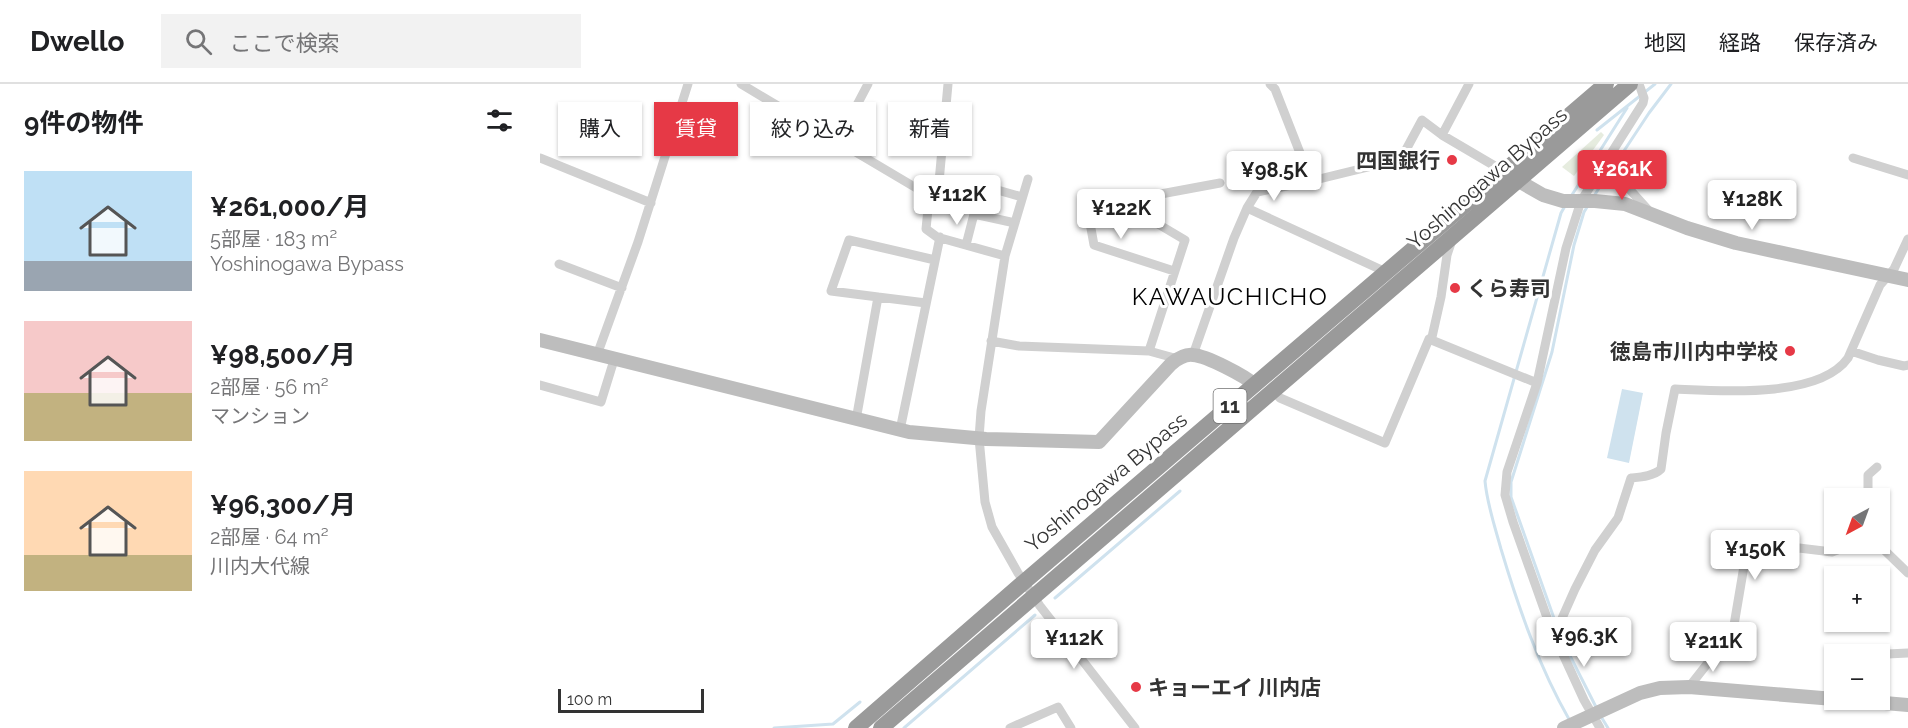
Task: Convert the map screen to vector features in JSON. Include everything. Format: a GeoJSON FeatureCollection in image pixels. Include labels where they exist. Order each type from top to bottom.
{"type":"FeatureCollection","features":[{"type":"Feature","properties":{"kind":"highway","name":"Yoshinogawa Bypass"},"geometry":{"type":"LineString","coordinates":[[881,728],[1453,238],[1511,176],[1606,84]]}},
{"type":"Feature","properties":{"kind":"highway","name":"Yoshinogawa Bypass"},"geometry":{"type":"LineString","coordinates":[[856,728],[1386,272],[1511,176],[1639,90]]}},
{"type":"Feature","properties":{"kind":"street"},"geometry":{"type":"LineString","coordinates":[[597,355],[651,203],[688,84]]}},
{"type":"Feature","properties":{"kind":"street"},"geometry":{"type":"LineString","coordinates":[[741,84],[772,102]]}},
{"type":"Feature","properties":{"kind":"street"},"geometry":{"type":"LineString","coordinates":[[859,102],[868,84]]}},
{"type":"Feature","properties":{"kind":"street"},"geometry":{"type":"LineString","coordinates":[[926,195],[939,182],[948,84]]}},
{"type":"Feature","properties":{"kind":"street"},"geometry":{"type":"LineString","coordinates":[[1270,84],[1275,89],[1311,181]]}},
{"type":"Feature","properties":{"kind":"street"},"geometry":{"type":"LineString","coordinates":[[1442,135],[1469,84]]}},
{"type":"Feature","properties":{"kind":"street"},"geometry":{"type":"LineString","coordinates":[[1598,717],[1556,629],[1513,522],[1505,495],[1507,472],[1537,383],[1566,248],[1580,201],[1611,166],[1639,90]]}},
{"type":"Feature","properties":{"kind":"street"},"geometry":{"type":"LineString","coordinates":[[1193,355],[1234,238],[1257,192],[1401,159],[1422,120],[1442,135],[1544,195],[1580,201],[1625,204],[1687,228],[1736,243],[1908,280]]}},
{"type":"Feature","properties":{"kind":"street"},"geometry":{"type":"LineString","coordinates":[[863,156],[926,195],[929,199],[926,229],[940,237],[1005,256]]}},
{"type":"Feature","properties":{"kind":"street"},"geometry":{"type":"LineString","coordinates":[[540,158],[651,203]]}},
{"type":"Feature","properties":{"kind":"street"},"geometry":{"type":"LineString","coordinates":[[1852,158],[1908,175]]}},
{"type":"Feature","properties":{"kind":"street"},"geometry":{"type":"LineString","coordinates":[[1611,166],[1650,212]]}},
{"type":"Feature","properties":{"kind":"street"},"geometry":{"type":"LineString","coordinates":[[1028,179],[1005,256],[981,411],[979,438],[985,502],[992,526],[1024,582],[1135,728]]}},
{"type":"Feature","properties":{"kind":"street"},"geometry":{"type":"LineString","coordinates":[[1149,351],[1185,240],[1158,224],[1150,196],[1220,183]]}},
{"type":"Feature","properties":{"kind":"street"},"geometry":{"type":"LineString","coordinates":[[966,245],[980,185],[1022,197]]}},
{"type":"Feature","properties":{"kind":"street"},"geometry":{"type":"LineString","coordinates":[[1134,204],[1088,212],[1094,245],[1174,271]]}},
{"type":"Feature","properties":{"kind":"street"},"geometry":{"type":"LineString","coordinates":[[1247,208],[1386,272]]}},
{"type":"Feature","properties":{"kind":"street"},"geometry":{"type":"LineString","coordinates":[[974,214],[1015,223]]}},
{"type":"Feature","properties":{"kind":"street"},"geometry":{"type":"LineString","coordinates":[[900,430],[940,237]]}},
{"type":"Feature","properties":{"kind":"street"},"geometry":{"type":"LineString","coordinates":[[1273,391],[1280,398],[1385,443],[1429,339],[1432,337],[1447,255],[1453,238]]}},
{"type":"Feature","properties":{"kind":"street"},"geometry":{"type":"LineString","coordinates":[[1556,629],[1595,550],[1618,518],[1632,478],[1658,472],[1661,469],[1675,389],[1754,391],[1795,386],[1839,368],[1851,351],[1881,285],[1894,268],[1908,239]]}},
{"type":"Feature","properties":{"kind":"street"},"geometry":{"type":"LineString","coordinates":[[926,303],[831,291],[849,240],[935,261]]}},
{"type":"Feature","properties":{"kind":"street"},"geometry":{"type":"LineString","coordinates":[[559,264],[622,288]]}},
{"type":"Feature","properties":{"kind":"street"},"geometry":{"type":"LineString","coordinates":[[856,420],[879,297]]}},
{"type":"Feature","properties":{"kind":"street"},"geometry":{"type":"LineString","coordinates":[[1429,339],[1537,383]]}},
{"type":"Feature","properties":{"kind":"street"},"geometry":{"type":"LineString","coordinates":[[540,340],[856,420],[900,430],[956,438],[1099,442],[1171,364],[1178,359],[1193,355],[1246,377],[1255,385]]}},
{"type":"Feature","properties":{"kind":"street"},"geometry":{"type":"LineString","coordinates":[[991,341],[1019,345],[1149,351],[1178,359]]}},
{"type":"Feature","properties":{"kind":"street"},"geometry":{"type":"LineString","coordinates":[[1851,351],[1878,360],[1908,365]]}},
{"type":"Feature","properties":{"kind":"street"},"geometry":{"type":"LineString","coordinates":[[540,385],[602,402],[614,360]]}},
{"type":"Feature","properties":{"kind":"street"},"geometry":{"type":"LineString","coordinates":[[1868,488],[1868,475],[1877,466]]}},
{"type":"Feature","properties":{"kind":"street"},"geometry":{"type":"LineString","coordinates":[[1689,687],[1733,631],[1744,566],[1779,560],[1799,548],[1824,551]]}},
{"type":"Feature","properties":{"kind":"street"},"geometry":{"type":"LineString","coordinates":[[1888,554],[1908,573]]}},
{"type":"Feature","properties":{"kind":"street"},"geometry":{"type":"LineString","coordinates":[[1890,654],[1908,653]]}},
{"type":"Feature","properties":{"kind":"street"},"geometry":{"type":"LineString","coordinates":[[1569,726],[1598,717],[1640,693],[1660,688],[1689,687],[1824,698]]}},
{"type":"Feature","properties":{"kind":"street"},"geometry":{"type":"LineString","coordinates":[[1890,704],[1908,705]]}},
{"type":"Feature","properties":{"kind":"street"},"geometry":{"type":"LineString","coordinates":[[1010,728],[1058,707],[1071,728]]}},
{"type":"Feature","properties":{"kind":"shaded area"},"geometry":{"type":"Polygon","coordinates":[[[1601,132],[1604,135],[1574,176],[1562,167],[1601,132]]]}},
{"type":"Feature","properties":{"kind":"water"},"geometry":{"type":"Polygon","coordinates":[[[1622,389],[1643,393],[1629,463],[1607,458],[1622,389]]]}},
{"type":"Feature","properties":{"kind":"waterway"},"geometry":{"type":"LineString","coordinates":[[1597,130],[1655,84]]}},
{"type":"Feature","properties":{"kind":"waterway"},"geometry":{"type":"LineString","coordinates":[[1614,166],[1671,84]]}},
{"type":"Feature","properties":{"kind":"waterway"},"geometry":{"type":"LineString","coordinates":[[1570,198],[1627,108]]}},
{"type":"Feature","properties":{"kind":"waterway"},"geometry":{"type":"LineString","coordinates":[[1594,196],[1610,171]]}},
{"type":"Feature","properties":{"kind":"waterway"},"geometry":{"type":"LineString","coordinates":[[1589,204],[1584,212],[1574,245],[1552,352],[1511,482],[1511,497],[1561,638],[1597,709]]}},
{"type":"Feature","properties":{"kind":"waterway"},"geometry":{"type":"LineString","coordinates":[[1565,206],[1561,213],[1485,481],[1494,524],[1523,616],[1539,659],[1570,721]]}},
{"type":"Feature","properties":{"kind":"waterway"},"geometry":{"type":"LineString","coordinates":[[1055,598],[1180,491]]}},
{"type":"Feature","properties":{"kind":"waterway"},"geometry":{"type":"LineString","coordinates":[[1079,501],[1094,506]]}},
{"type":"Feature","properties":{"kind":"waterway"},"geometry":{"type":"LineString","coordinates":[[904,728],[1035,615]]}},
{"type":"Feature","properties":{"kind":"waterway"},"geometry":{"type":"LineString","coordinates":[[774,728],[833,724],[860,702]]}},
{"type":"Feature","properties":{"kind":"waterway"},"geometry":{"type":"LineString","coordinates":[[1600,715],[1608,728]]}},
{"type":"Feature","properties":{"kind":"place","name":"四国銀行"},"geometry":{"type":"Point","coordinates":[1452,160]}},
{"type":"Feature","properties":{"kind":"place","name":"くら寿司"},"geometry":{"type":"Point","coordinates":[1455,288]}},
{"type":"Feature","properties":{"kind":"place","name":"徳島市川内中学校"},"geometry":{"type":"Point","coordinates":[1790,351]}},
{"type":"Feature","properties":{"kind":"place","name":"キョーエイ 川内店"},"geometry":{"type":"Point","coordinates":[1136,687]}},
{"type":"Feature","properties":{"kind":"district","name":"KAWAUCHICHO"},"geometry":{"type":"Point","coordinates":[1230,296]}}]}
